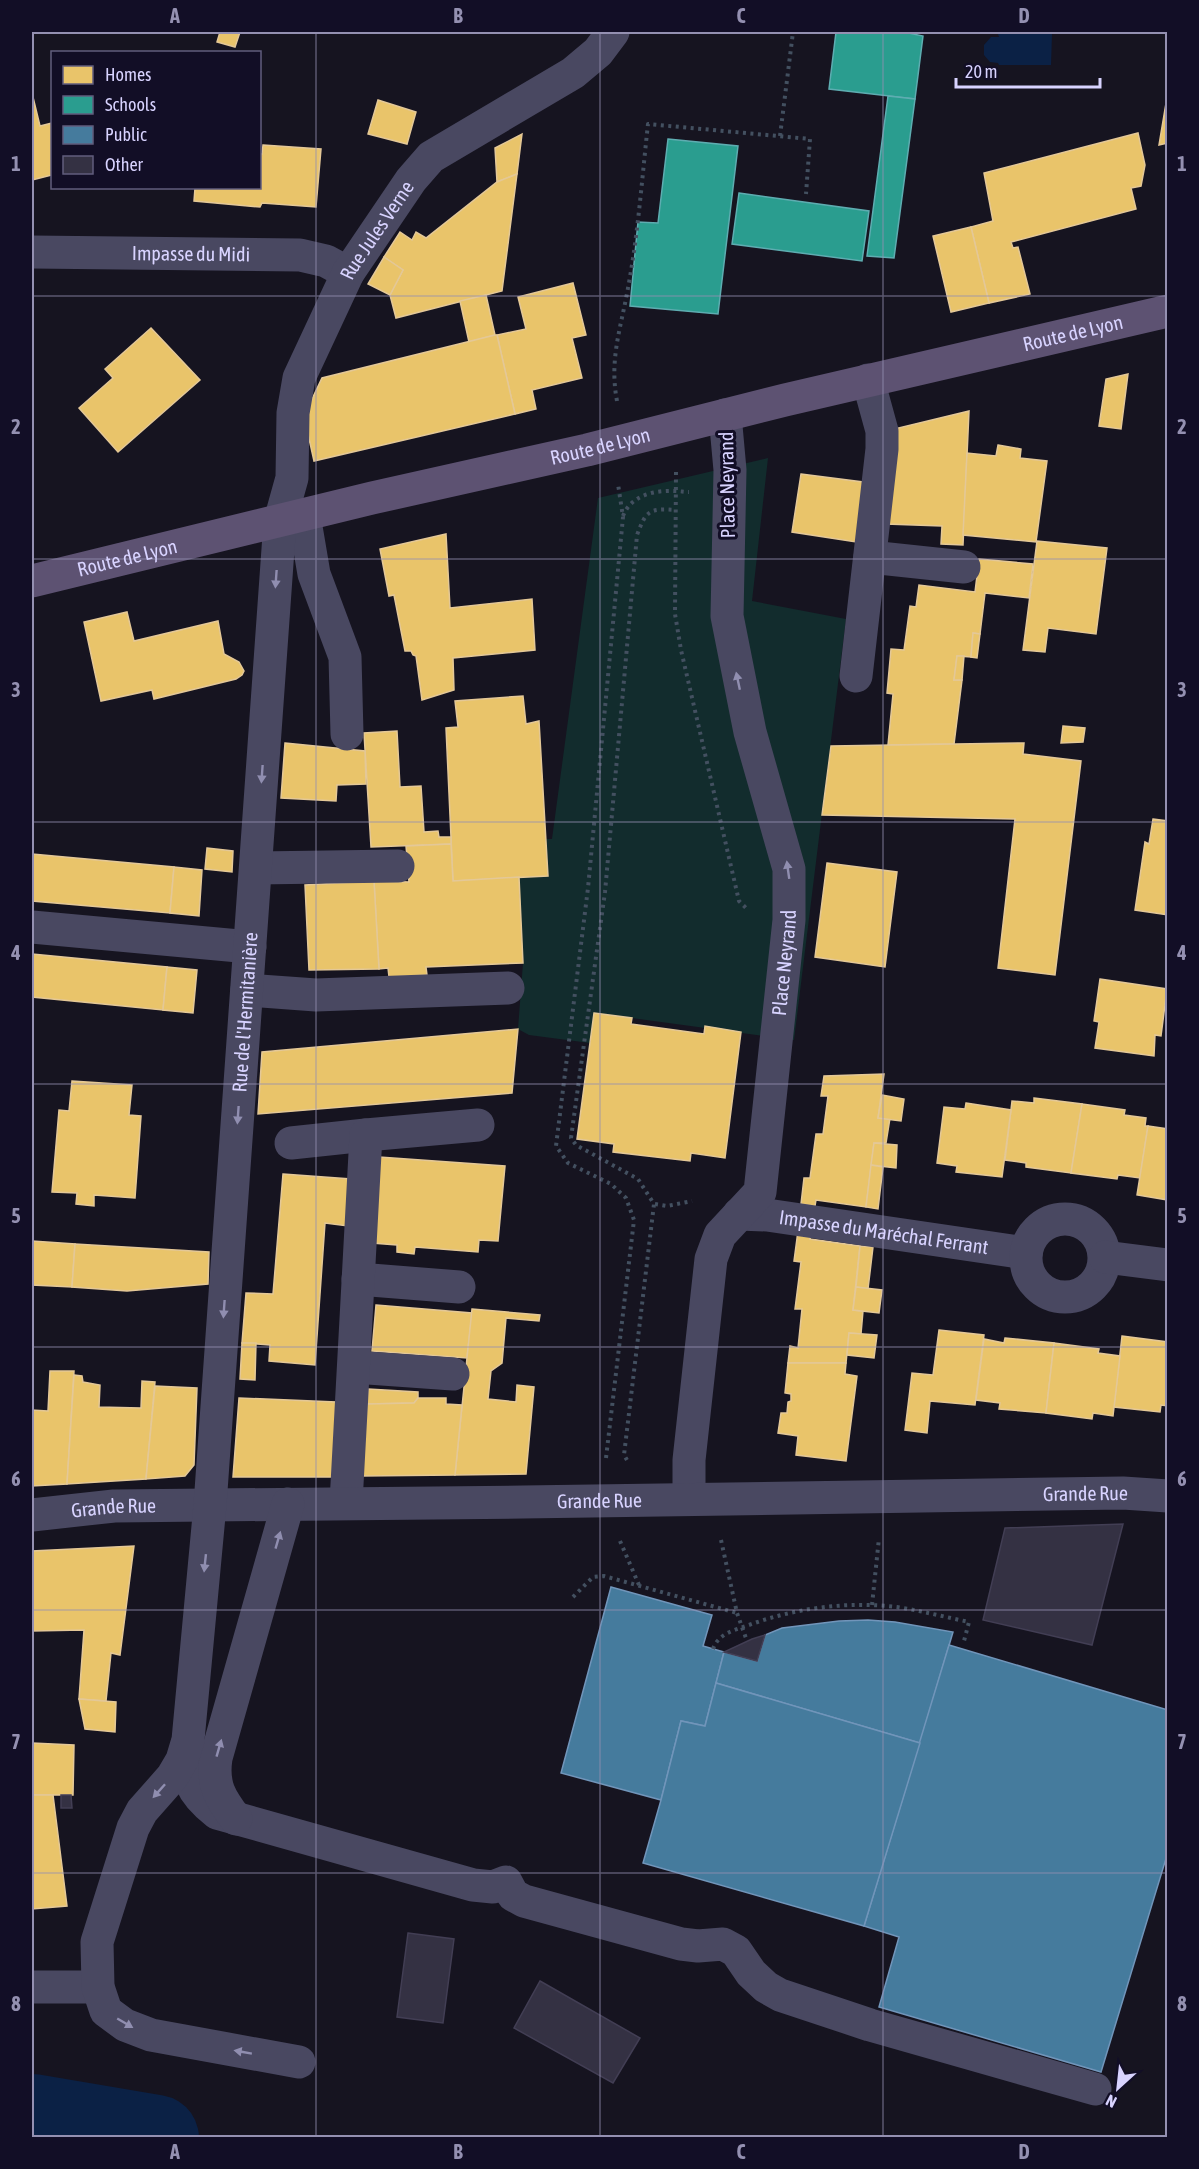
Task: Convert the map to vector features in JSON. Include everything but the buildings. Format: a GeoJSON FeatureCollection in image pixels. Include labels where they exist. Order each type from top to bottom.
{"type":"FeatureCollection","features":[{"type":"Feature","properties":{"kind":"main road","name":"Route de Lyon"},"geometry":{"type":"LineString","coordinates":[[32,581],[868,380],[1167,311]]}},
{"type":"Feature","properties":{"kind":"street","name":"Rue Jules Verne"},"geometry":{"type":"LineString","coordinates":[[292,518],[292,413],[299,378],[348,273],[411,180],[431,157],[573,74],[598,52],[613,32]]}},
{"type":"Feature","properties":{"kind":"street","name":"Impasse du Midi"},"geometry":{"type":"LineString","coordinates":[[32,252],[300,255],[326,261],[348,273]]}},
{"type":"Feature","properties":{"kind":"street"},"geometry":{"type":"LineString","coordinates":[[856,676],[882,431],[868,380]]}},
{"type":"Feature","properties":{"kind":"street","name":"Place Neyrand"},"geometry":{"type":"LineString","coordinates":[[700,1499],[689,1460],[711,1259],[720,1235],[760,1192],[789,920],[789,869],[750,732],[727,616],[730,487],[725,415]]}},
{"type":"Feature","properties":{"kind":"street"},"geometry":{"type":"LineString","coordinates":[[292,518],[345,657],[347,734]]}},
{"type":"Feature","properties":{"kind":"street","name":"Rue de l'Hermitanière"},"geometry":{"type":"LineString","coordinates":[[188,1740],[210,1505],[256,868],[292,518]]}},
{"type":"Feature","properties":{"kind":"street"},"geometry":{"type":"LineString","coordinates":[[870,557],[964,567]]}},
{"type":"Feature","properties":{"kind":"street"},"geometry":{"type":"LineString","coordinates":[[256,868],[398,866]]}},
{"type":"Feature","properties":{"kind":"street"},"geometry":{"type":"LineString","coordinates":[[32,927],[250,947]]}},
{"type":"Feature","properties":{"kind":"street"},"geometry":{"type":"LineString","coordinates":[[247,990],[316,995],[508,988]]}},
{"type":"Feature","properties":{"kind":"street"},"geometry":{"type":"LineString","coordinates":[[291,1143],[478,1125]]}},
{"type":"Feature","properties":{"kind":"street"},"geometry":{"type":"LineString","coordinates":[[346,1503],[366,1135]]}},
{"type":"Feature","properties":{"kind":"street","name":"Impasse du Maréchal Ferrant"},"geometry":{"type":"LineString","coordinates":[[739,1214],[767,1215],[1026,1253]]}},
{"type":"Feature","properties":{"kind":"street"},"geometry":{"type":"LineString","coordinates":[[1061,1219],[1074,1220],[1087,1225],[1099,1240],[1105,1257],[1100,1276],[1088,1292],[1063,1298],[1050,1295],[1031,1279],[1026,1253],[1030,1241],[1038,1230],[1049,1222],[1061,1219]]}},
{"type":"Feature","properties":{"kind":"street"},"geometry":{"type":"LineString","coordinates":[[1105,1257],[1167,1265]]}},
{"type":"Feature","properties":{"kind":"street"},"geometry":{"type":"LineString","coordinates":[[358,1279],[459,1287]]}},
{"type":"Feature","properties":{"kind":"street"},"geometry":{"type":"LineString","coordinates":[[354,1367],[453,1374]]}},
{"type":"Feature","properties":{"kind":"street","name":"Grande Rue"},"geometry":{"type":"LineString","coordinates":[[32,1515],[114,1506],[1113,1493],[1167,1496]]}},
{"type":"Feature","properties":{"kind":"street"},"geometry":{"type":"LineString","coordinates":[[237,1820],[217,1790],[215,1766],[288,1504]]}},
{"type":"Feature","properties":{"kind":"street"},"geometry":{"type":"LineString","coordinates":[[188,1740],[187,1769],[192,1787],[204,1803],[217,1813],[473,1885],[493,1887],[506,1882],[513,1894],[524,1901],[681,1944],[698,1946],[723,1944],[736,1951],[751,1973],[780,1995],[870,2025],[1095,2089]]}},
{"type":"Feature","properties":{"kind":"street"},"geometry":{"type":"LineString","coordinates":[[188,1740],[182,1760],[172,1777],[142,1811],[133,1828],[97,1942],[98,1987],[106,2011],[125,2025],[151,2035],[299,2062]]}},
{"type":"Feature","properties":{"kind":"street"},"geometry":{"type":"LineString","coordinates":[[32,1987],[98,1987]]}},
{"type":"Feature","properties":{"kind":"path"},"geometry":{"type":"LineString","coordinates":[[780,136],[792,32]]}},
{"type":"Feature","properties":{"kind":"path"},"geometry":{"type":"LineString","coordinates":[[617,401],[615,346],[629,287],[648,124],[810,139],[806,194]]}},
{"type":"Feature","properties":{"kind":"path"},"geometry":{"type":"LineString","coordinates":[[612,443],[623,517]]}},
{"type":"Feature","properties":{"kind":"path"},"geometry":{"type":"LineString","coordinates":[[676,472],[675,614],[681,650],[738,901],[747,909]]}},
{"type":"Feature","properties":{"kind":"path"},"geometry":{"type":"LineString","coordinates":[[600,1500],[634,1220],[626,1198],[611,1184],[568,1163],[556,1146],[588,888],[623,517],[626,508],[651,492],[684,492],[730,487]]}},
{"type":"Feature","properties":{"kind":"path"},"geometry":{"type":"LineString","coordinates":[[628,1462],[624,1455],[654,1204],[638,1179],[576,1145],[571,1138],[605,892],[637,536],[644,516],[657,509],[675,510]]}},
{"type":"Feature","properties":{"kind":"path"},"geometry":{"type":"LineString","coordinates":[[654,1204],[667,1206],[700,1198]]}},
{"type":"Feature","properties":{"kind":"path"},"geometry":{"type":"LineString","coordinates":[[872,1605],[884,1496]]}},
{"type":"Feature","properties":{"kind":"path"},"geometry":{"type":"LineString","coordinates":[[700,1499],[747,1641]]}},
{"type":"Feature","properties":{"kind":"path"},"geometry":{"type":"LineString","coordinates":[[573,1597],[593,1577],[604,1576],[737,1613]]}},
{"type":"Feature","properties":{"kind":"path"},"geometry":{"type":"LineString","coordinates":[[713,1649],[721,1636],[761,1620],[847,1605],[897,1607],[969,1622],[964,1641]]}},
{"type":"Feature","properties":{"kind":"green space"},"geometry":{"type":"Polygon","coordinates":[[[768,458],[752,601],[846,619],[794,1040],[595,1013],[590,1043],[529,1035],[518,1029],[523,963],[519,877],[548,876],[546,839],[552,839],[598,498],[768,458]]]}},
{"type":"Feature","properties":{"kind":"water"},"geometry":{"type":"Polygon","coordinates":[[[998,34],[1052,34],[1051,65],[999,65],[990,62],[984,55],[984,45],[991,37],[999,37],[998,34]]]}},
{"type":"Feature","properties":{"kind":"waterway"},"geometry":{"type":"LineString","coordinates":[[32,2117],[156,2138]]}}]}
